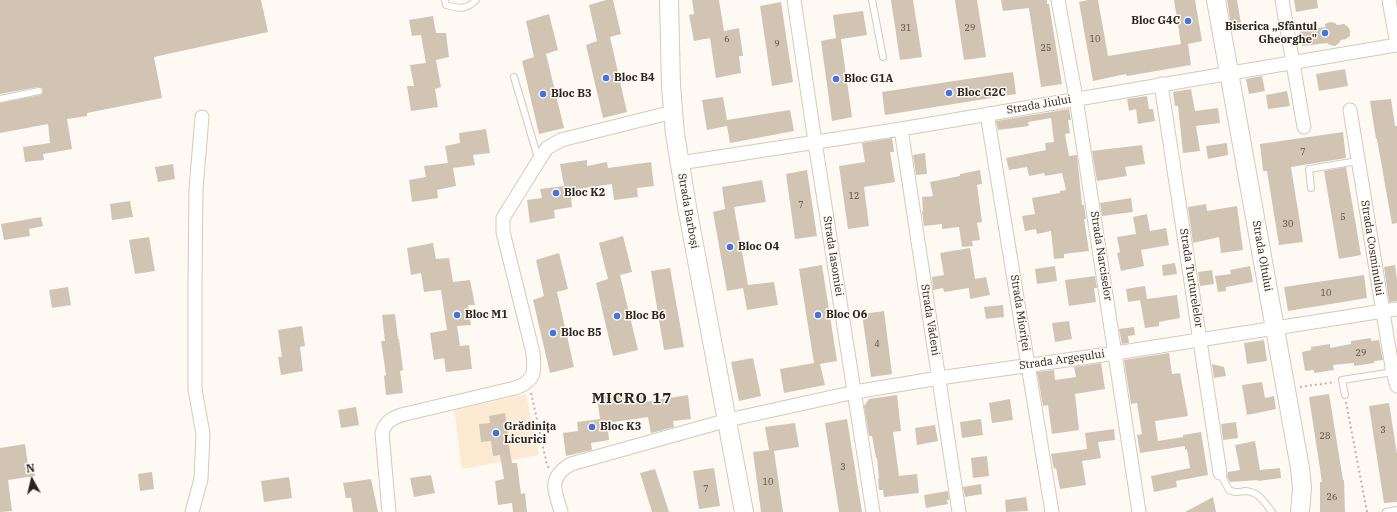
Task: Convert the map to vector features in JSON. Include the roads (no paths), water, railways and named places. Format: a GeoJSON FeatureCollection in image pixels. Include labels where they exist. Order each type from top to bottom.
{"type":"FeatureCollection","features":[{"type":"Feature","properties":{"kind":"street","name":"Strada Barboși"},"geometry":{"type":"LineString","coordinates":[[669,0],[673,112],[680,163],[744,512]]}},
{"type":"Feature","properties":{"kind":"street","name":"Strada Iasomiei"},"geometry":{"type":"LineString","coordinates":[[794,0],[814,142],[873,512]]}},
{"type":"Feature","properties":{"kind":"street","name":"Strada Narciselor"},"geometry":{"type":"LineString","coordinates":[[1058,0],[1076,98],[1139,512]]}},
{"type":"Feature","properties":{"kind":"street","name":"Strada Oltului"},"geometry":{"type":"LineString","coordinates":[[1216,0],[1302,488],[1300,512]]}},
{"type":"Feature","properties":{"kind":"street"},"geometry":{"type":"LineString","coordinates":[[1282,0],[1304,127]]}},
{"type":"Feature","properties":{"kind":"street"},"geometry":{"type":"LineString","coordinates":[[1389,0],[1397,45]]}},
{"type":"Feature","properties":{"kind":"street","name":"Strada Jiului"},"geometry":{"type":"LineString","coordinates":[[680,163],[901,129],[1076,98],[1397,45]]}},
{"type":"Feature","properties":{"kind":"street","name":"Strada Turturelelor"},"geometry":{"type":"LineString","coordinates":[[1161,84],[1220,473]]}},
{"type":"Feature","properties":{"kind":"street","name":"Strada Cosminului"},"geometry":{"type":"LineString","coordinates":[[1350,110],[1382,311],[1397,386]]}},
{"type":"Feature","properties":{"kind":"street"},"geometry":{"type":"LineString","coordinates":[[389,512],[382,433],[384,426],[390,419],[401,415],[515,388],[529,382],[534,366],[533,353],[503,232],[503,218],[547,148],[561,140],[673,112]]}},
{"type":"Feature","properties":{"kind":"street","name":"Strada Mioriței"},"geometry":{"type":"LineString","coordinates":[[987,114],[1052,512]]}},
{"type":"Feature","properties":{"kind":"street"},"geometry":{"type":"LineString","coordinates":[[192,512],[201,479],[203,434],[195,389],[196,189],[202,117]]}},
{"type":"Feature","properties":{"kind":"street","name":"Strada Vădeni"},"geometry":{"type":"LineString","coordinates":[[901,129],[959,512]]}},
{"type":"Feature","properties":{"kind":"street","name":"Strada Argeșului"},"geometry":{"type":"LineString","coordinates":[[728,420],[855,392],[939,378],[1116,353],[1397,309]]}},
{"type":"Feature","properties":{"kind":"street"},"geometry":{"type":"LineString","coordinates":[[561,512],[554,484],[561,470],[571,464],[728,420]]}},
{"type":"Feature","properties":{"kind":"lane"},"geometry":{"type":"LineString","coordinates":[[445,0],[446,5],[457,8],[470,7],[476,0]]}},
{"type":"Feature","properties":{"kind":"lane"},"geometry":{"type":"LineString","coordinates":[[872,0],[883,57]]}},
{"type":"Feature","properties":{"kind":"lane"},"geometry":{"type":"LineString","coordinates":[[514,78],[539,160]]}},
{"type":"Feature","properties":{"kind":"lane"},"geometry":{"type":"LineString","coordinates":[[0,100],[39,91]]}},
{"type":"Feature","properties":{"kind":"lane"},"geometry":{"type":"LineString","coordinates":[[1311,188],[1309,169],[1358,161]]}},
{"type":"Feature","properties":{"kind":"lane"},"geometry":{"type":"LineString","coordinates":[[1345,395],[1342,380],[1393,372]]}},
{"type":"Feature","properties":{"kind":"lane"},"geometry":{"type":"LineString","coordinates":[[1220,473],[1229,490],[1235,493],[1246,491],[1255,493],[1272,512]]}},
{"type":"Feature","properties":{"kind":"lane"},"geometry":{"type":"LineString","coordinates":[[1386,512],[1397,510]]}},
{"type":"Feature","properties":{"kind":"place","name":"Bloc G4C"},"geometry":{"type":"Point","coordinates":[1188,21]}},
{"type":"Feature","properties":{"kind":"place","name":"Biserica „Sfântul Gheorghe\""},"geometry":{"type":"Point","coordinates":[1325,33]}},
{"type":"Feature","properties":{"kind":"place","name":"Bloc B4"},"geometry":{"type":"Point","coordinates":[606,78]}},
{"type":"Feature","properties":{"kind":"place","name":"Bloc G1A"},"geometry":{"type":"Point","coordinates":[836,79]}},
{"type":"Feature","properties":{"kind":"place","name":"Bloc G2C"},"geometry":{"type":"Point","coordinates":[949,93]}},
{"type":"Feature","properties":{"kind":"place","name":"Bloc B3"},"geometry":{"type":"Point","coordinates":[543,94]}},
{"type":"Feature","properties":{"kind":"place","name":"Bloc K2"},"geometry":{"type":"Point","coordinates":[556,193]}},
{"type":"Feature","properties":{"kind":"place","name":"Bloc O4"},"geometry":{"type":"Point","coordinates":[730,247]}},
{"type":"Feature","properties":{"kind":"place","name":"Bloc M1"},"geometry":{"type":"Point","coordinates":[457,315]}},
{"type":"Feature","properties":{"kind":"place","name":"Bloc O6"},"geometry":{"type":"Point","coordinates":[818,315]}},
{"type":"Feature","properties":{"kind":"place","name":"Bloc B6"},"geometry":{"type":"Point","coordinates":[617,316]}},
{"type":"Feature","properties":{"kind":"place","name":"Bloc B5"},"geometry":{"type":"Point","coordinates":[553,333]}},
{"type":"Feature","properties":{"kind":"place","name":"Bloc K3"},"geometry":{"type":"Point","coordinates":[592,427]}},
{"type":"Feature","properties":{"kind":"place","name":"Grădinița Licurici"},"geometry":{"type":"Point","coordinates":[496,433]}},
{"type":"Feature","properties":{"kind":"district","name":"MICRO 17"},"geometry":{"type":"Point","coordinates":[632,399]}}]}
